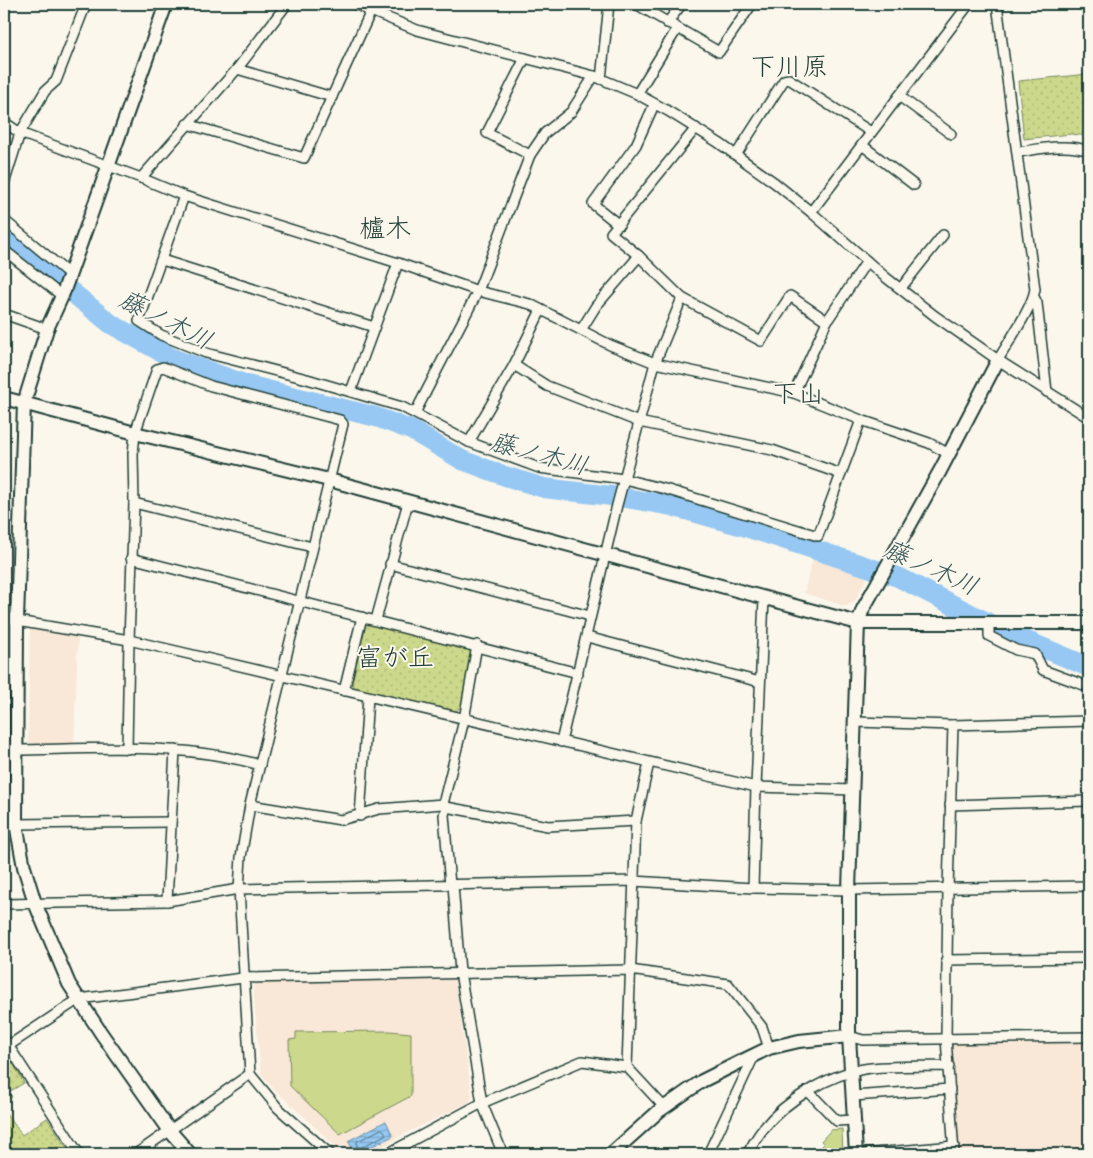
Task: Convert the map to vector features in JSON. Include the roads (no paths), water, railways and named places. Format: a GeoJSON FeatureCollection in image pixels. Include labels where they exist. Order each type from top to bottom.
{"type":"FeatureCollection","features":[{"type":"Feature","properties":{"kind":"street"},"geometry":{"type":"LineString","coordinates":[[4,184],[20,133],[45,92],[56,81],[86,4]]}},
{"type":"Feature","properties":{"kind":"street"},"geometry":{"type":"LineString","coordinates":[[166,4],[62,296],[47,329],[24,403],[12,752],[16,824],[24,867],[36,903],[69,984],[170,1131],[190,1154]]}},
{"type":"Feature","properties":{"kind":"street"},"geometry":{"type":"LineString","coordinates":[[141,178],[237,69],[287,4]]}},
{"type":"Feature","properties":{"kind":"street"},"geometry":{"type":"LineString","coordinates":[[354,4],[417,30],[597,77],[637,94],[696,128],[736,155],[811,212],[867,261],[935,316],[998,360],[1089,418]]}},
{"type":"Feature","properties":{"kind":"street"},"geometry":{"type":"LineString","coordinates":[[415,413],[478,291],[530,155],[545,133],[571,112],[597,77],[609,4]]}},
{"type":"Feature","properties":{"kind":"street"},"geometry":{"type":"LineString","coordinates":[[636,4],[719,52],[752,4]]}},
{"type":"Feature","properties":{"kind":"street"},"geometry":{"type":"LineString","coordinates":[[667,23],[682,4]]}},
{"type":"Feature","properties":{"kind":"street"},"geometry":{"type":"LineString","coordinates":[[811,212],[969,4]]}},
{"type":"Feature","properties":{"kind":"street"},"geometry":{"type":"LineString","coordinates":[[997,4],[1018,152],[1033,273],[1034,297],[1037,303],[1047,392]]}},
{"type":"Feature","properties":{"kind":"street"},"geometry":{"type":"LineString","coordinates":[[187,124],[304,158],[371,11]]}},
{"type":"Feature","properties":{"kind":"street"},"geometry":{"type":"LineString","coordinates":[[637,94],[677,29]]}},
{"type":"Feature","properties":{"kind":"street"},"geometry":{"type":"LineString","coordinates":[[525,58],[487,133],[530,155]]}},
{"type":"Feature","properties":{"kind":"street"},"geometry":{"type":"LineString","coordinates":[[237,69],[332,97]]}},
{"type":"Feature","properties":{"kind":"street"},"geometry":{"type":"LineString","coordinates":[[736,155],[784,80],[789,79],[871,132]]}},
{"type":"Feature","properties":{"kind":"street"},"geometry":{"type":"LineString","coordinates":[[898,96],[951,134]]}},
{"type":"Feature","properties":{"kind":"street"},"geometry":{"type":"LineString","coordinates":[[619,224],[593,204],[636,145],[654,105]]}},
{"type":"Feature","properties":{"kind":"street"},"geometry":{"type":"LineString","coordinates":[[4,122],[20,133],[108,165],[184,196],[398,263],[478,291],[530,304],[610,345],[655,362],[794,393],[861,420],[929,444],[949,454]]}},
{"type":"Feature","properties":{"kind":"street"},"geometry":{"type":"LineString","coordinates":[[696,128],[611,233],[639,256],[682,298],[761,340],[790,296],[827,321]]}},
{"type":"Feature","properties":{"kind":"street"},"geometry":{"type":"LineString","coordinates":[[862,145],[914,185]]}},
{"type":"Feature","properties":{"kind":"street"},"geometry":{"type":"LineString","coordinates":[[1018,152],[1056,147],[1089,151]]}},
{"type":"Feature","properties":{"kind":"street"},"geometry":{"type":"LineString","coordinates":[[184,196],[139,321],[161,335],[206,354],[351,391],[415,413],[469,442],[539,468],[665,488],[818,536],[861,420]]}},
{"type":"Feature","properties":{"kind":"street"},"geometry":{"type":"LineString","coordinates":[[4,220],[69,274]]}},
{"type":"Feature","properties":{"kind":"street"},"geometry":{"type":"LineString","coordinates":[[900,288],[943,235]]}},
{"type":"Feature","properties":{"kind":"street"},"geometry":{"type":"LineString","coordinates":[[4,250],[62,296]]}},
{"type":"Feature","properties":{"kind":"street"},"geometry":{"type":"LineString","coordinates":[[581,330],[596,306],[639,256]]}},
{"type":"Feature","properties":{"kind":"street"},"geometry":{"type":"LineString","coordinates":[[162,260],[374,327]]}},
{"type":"Feature","properties":{"kind":"street"},"geometry":{"type":"LineString","coordinates":[[794,393],[827,321],[867,261]]}},
{"type":"Feature","properties":{"kind":"street"},"geometry":{"type":"LineString","coordinates":[[351,391],[398,263]]}},
{"type":"Feature","properties":{"kind":"street"},"geometry":{"type":"LineString","coordinates":[[856,1154],[849,1036],[849,890],[858,623],[998,360],[1034,297]]}},
{"type":"Feature","properties":{"kind":"street"},"geometry":{"type":"LineString","coordinates":[[561,742],[617,505],[655,362],[682,298]]}},
{"type":"Feature","properties":{"kind":"street"},"geometry":{"type":"LineString","coordinates":[[469,442],[514,365],[542,310]]}},
{"type":"Feature","properties":{"kind":"street"},"geometry":{"type":"LineString","coordinates":[[4,314],[47,329]]}},
{"type":"Feature","properties":{"kind":"street"},"geometry":{"type":"LineString","coordinates":[[514,365],[547,386],[639,422],[772,450],[841,474]]}},
{"type":"Feature","properties":{"kind":"street"},"geometry":{"type":"LineString","coordinates":[[127,749],[134,503],[133,454],[135,433],[157,369],[163,367],[210,386],[340,420],[343,424],[250,805],[241,857],[239,889],[250,1074],[278,1108],[330,1154]]}},
{"type":"Feature","properties":{"kind":"street"},"geometry":{"type":"LineString","coordinates":[[4,398],[135,433],[329,480],[858,623],[1089,623]]}},
{"type":"Feature","properties":{"kind":"street"},"geometry":{"type":"LineString","coordinates":[[376,620],[408,502]]}},
{"type":"Feature","properties":{"kind":"street"},"geometry":{"type":"LineString","coordinates":[[134,503],[312,547]]}},
{"type":"Feature","properties":{"kind":"street"},"geometry":{"type":"LineString","coordinates":[[132,558],[477,645],[578,673]]}},
{"type":"Feature","properties":{"kind":"street"},"geometry":{"type":"LineString","coordinates":[[390,564],[590,616]]}},
{"type":"Feature","properties":{"kind":"street"},"geometry":{"type":"LineString","coordinates":[[753,888],[764,598]]}},
{"type":"Feature","properties":{"kind":"street"},"geometry":{"type":"LineString","coordinates":[[4,616],[17,621],[129,640],[756,787],[853,790]]}},
{"type":"Feature","properties":{"kind":"street"},"geometry":{"type":"LineString","coordinates":[[344,691],[362,617]]}},
{"type":"Feature","properties":{"kind":"street"},"geometry":{"type":"LineString","coordinates":[[989,624],[988,636],[1016,650],[1035,654],[1043,670],[1089,687]]}},
{"type":"Feature","properties":{"kind":"street"},"geometry":{"type":"LineString","coordinates":[[587,637],[760,682]]}},
{"type":"Feature","properties":{"kind":"street"},"geometry":{"type":"LineString","coordinates":[[477,645],[464,720],[444,805],[444,815],[460,972],[482,1102],[503,1154]]}},
{"type":"Feature","properties":{"kind":"street"},"geometry":{"type":"LineString","coordinates":[[360,816],[368,697]]}},
{"type":"Feature","properties":{"kind":"street"},"geometry":{"type":"LineString","coordinates":[[855,722],[953,725],[1089,721]]}},
{"type":"Feature","properties":{"kind":"street"},"geometry":{"type":"LineString","coordinates":[[863,1154],[954,1150],[946,1038],[946,960],[953,725]]}},
{"type":"Feature","properties":{"kind":"street"},"geometry":{"type":"LineString","coordinates":[[12,752],[127,749],[175,750],[204,752],[237,758],[260,765]]}},
{"type":"Feature","properties":{"kind":"street"},"geometry":{"type":"LineString","coordinates":[[167,901],[175,750]]}},
{"type":"Feature","properties":{"kind":"street"},"geometry":{"type":"LineString","coordinates":[[627,1067],[636,821],[649,763]]}},
{"type":"Feature","properties":{"kind":"street"},"geometry":{"type":"LineString","coordinates":[[950,805],[1089,802]]}},
{"type":"Feature","properties":{"kind":"street"},"geometry":{"type":"LineString","coordinates":[[250,805],[341,820],[379,809],[444,805],[548,826],[636,821]]}},
{"type":"Feature","properties":{"kind":"street"},"geometry":{"type":"LineString","coordinates":[[16,824],[170,822]]}},
{"type":"Feature","properties":{"kind":"street"},"geometry":{"type":"LineString","coordinates":[[4,904],[167,901],[239,889],[633,881],[753,888],[849,890],[948,890],[963,887],[1089,886]]}},
{"type":"Feature","properties":{"kind":"street"},"geometry":{"type":"LineString","coordinates":[[946,960],[1089,958]]}},
{"type":"Feature","properties":{"kind":"street"},"geometry":{"type":"LineString","coordinates":[[79,1154],[5,1044],[80,999],[243,978],[460,972],[630,970],[728,984],[762,1027],[770,1048]]}},
{"type":"Feature","properties":{"kind":"street"},"geometry":{"type":"LineString","coordinates":[[612,1154],[664,1108],[702,1082],[770,1048],[799,1041],[849,1036],[863,1040],[1089,1037]]}},
{"type":"Feature","properties":{"kind":"street"},"geometry":{"type":"LineString","coordinates":[[708,1154],[754,1056]]}},
{"type":"Feature","properties":{"kind":"street"},"geometry":{"type":"LineString","coordinates":[[387,1154],[482,1102],[582,1061],[627,1067],[664,1108]]}},
{"type":"Feature","properties":{"kind":"street"},"geometry":{"type":"LineString","coordinates":[[747,1154],[764,1128],[785,1107],[808,1091],[851,1072],[865,1068],[949,1066]]}},
{"type":"Feature","properties":{"kind":"street"},"geometry":{"type":"LineString","coordinates":[[136,1154],[250,1074]]}},
{"type":"Feature","properties":{"kind":"street"},"geometry":{"type":"LineString","coordinates":[[853,1096],[950,1089]]}},
{"type":"Feature","properties":{"kind":"street"},"geometry":{"type":"LineString","coordinates":[[808,1091],[837,1121],[854,1120]]}},
{"type":"Feature","properties":{"kind":"water"},"geometry":{"type":"Polygon","coordinates":[[[386,1121],[393,1136],[356,1154],[348,1141],[386,1121]]]}},
{"type":"Feature","properties":{"kind":"waterway","name":"藤ノ木川"},"geometry":{"type":"LineString","coordinates":[[4,237],[111,324],[174,359],[247,385],[376,417],[411,430],[462,460],[544,488],[620,497],[672,506],[743,526],[898,577],[1008,633],[1089,667]]}},
{"type":"Feature","properties":{"kind":"district","name":"下川原"},"geometry":{"type":"Point","coordinates":[789,66]}},
{"type":"Feature","properties":{"kind":"district","name":"櫨木"},"geometry":{"type":"Point","coordinates":[385,228]}},
{"type":"Feature","properties":{"kind":"district","name":"下山"},"geometry":{"type":"Point","coordinates":[798,393]}},
{"type":"Feature","properties":{"kind":"district","name":"富が丘"},"geometry":{"type":"Point","coordinates":[395,657]}}]}
